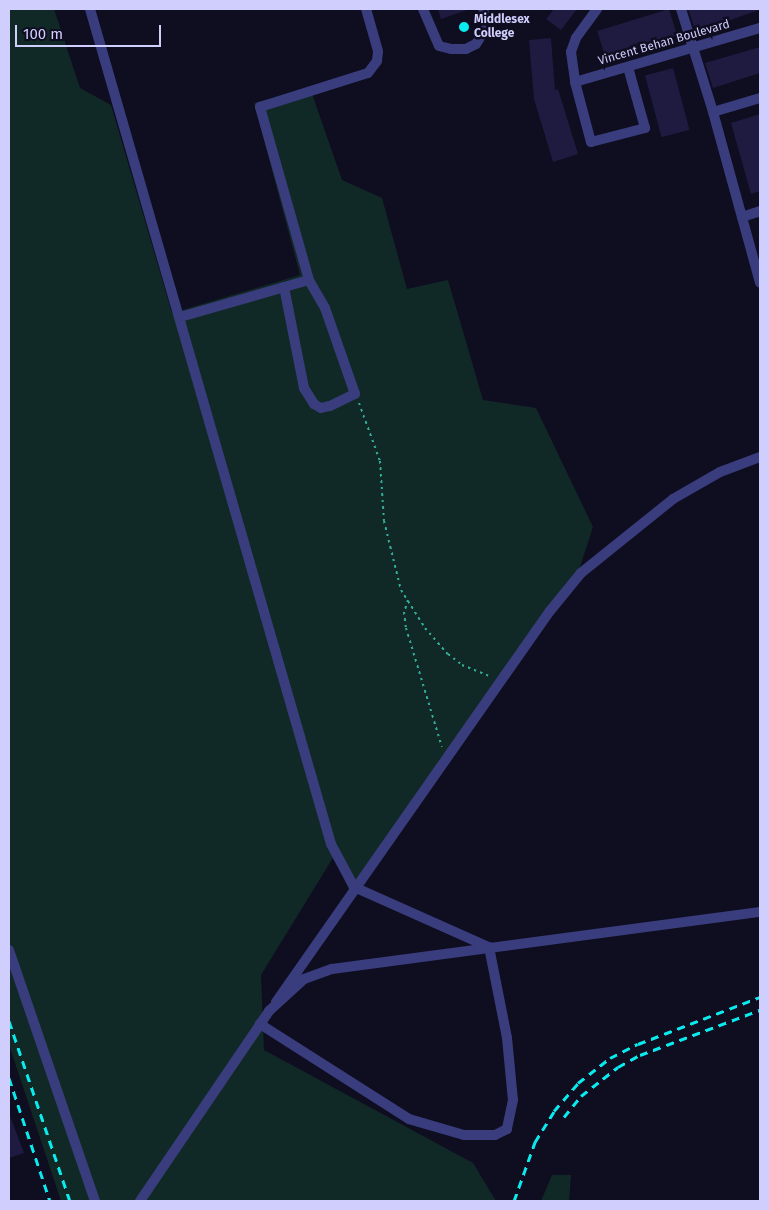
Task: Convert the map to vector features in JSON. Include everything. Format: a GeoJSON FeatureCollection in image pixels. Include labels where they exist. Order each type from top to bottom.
{"type":"FeatureCollection","features":[{"type":"Feature","properties":{"kind":"lane"},"geometry":{"type":"LineString","coordinates":[[90,9],[331,844],[354,887],[489,948]]}},
{"type":"Feature","properties":{"kind":"lane"},"geometry":{"type":"LineString","coordinates":[[284,287],[308,398],[321,408],[354,394],[325,308],[308,280],[260,107],[368,73],[377,61],[378,51],[366,9]]}},
{"type":"Feature","properties":{"kind":"lane"},"geometry":{"type":"LineString","coordinates":[[422,9],[439,46],[451,49],[466,49],[476,44],[488,25],[484,9]]}},
{"type":"Feature","properties":{"kind":"lane"},"geometry":{"type":"LineString","coordinates":[[597,9],[576,38],[571,52],[574,82],[591,142],[644,128],[628,67]]}},
{"type":"Feature","properties":{"kind":"lane"},"geometry":{"type":"LineString","coordinates":[[681,9],[713,112],[760,283]]}},
{"type":"Feature","properties":{"kind":"lane","name":"Vincent Behan Boulevard"},"geometry":{"type":"LineString","coordinates":[[574,82],[760,28]]}},
{"type":"Feature","properties":{"kind":"lane"},"geometry":{"type":"LineString","coordinates":[[713,112],[760,98]]}},
{"type":"Feature","properties":{"kind":"lane"},"geometry":{"type":"LineString","coordinates":[[742,217],[760,211]]}},
{"type":"Feature","properties":{"kind":"lane"},"geometry":{"type":"LineString","coordinates":[[180,316],[308,280]]}},
{"type":"Feature","properties":{"kind":"lane"},"geometry":{"type":"LineString","coordinates":[[140,1201],[354,887],[448,758],[550,611],[581,573],[614,544],[673,499],[720,472],[760,457]]}},
{"type":"Feature","properties":{"kind":"lane"},"geometry":{"type":"LineString","coordinates":[[276,1002],[304,979],[332,968],[760,912]]}},
{"type":"Feature","properties":{"kind":"lane"},"geometry":{"type":"LineString","coordinates":[[260,1024],[409,1119],[464,1136],[495,1135],[507,1129],[513,1100],[507,1038],[489,948]]}},
{"type":"Feature","properties":{"kind":"lane"},"geometry":{"type":"LineString","coordinates":[[9,950],[95,1201]]}},
{"type":"Feature","properties":{"kind":"path"},"geometry":{"type":"LineString","coordinates":[[354,394],[380,461],[384,521],[397,581],[408,600],[448,654],[476,672],[504,678]]}},
{"type":"Feature","properties":{"kind":"path"},"geometry":{"type":"LineString","coordinates":[[408,600],[404,612],[406,628],[434,722],[448,758]]}},
{"type":"Feature","properties":{"kind":"green space"},"geometry":{"type":"Polygon","coordinates":[[[9,9],[54,9],[80,88],[111,105],[172,313],[300,275],[254,103],[310,88],[342,180],[382,198],[407,289],[448,280],[483,400],[536,408],[593,527],[575,582],[350,892],[334,856],[261,975],[264,1050],[473,1163],[496,1201],[61,1201],[9,1045],[9,9]]]}},
{"type":"Feature","properties":{"kind":"green space"},"geometry":{"type":"Polygon","coordinates":[[[552,1175],[571,1175],[569,1201],[541,1201],[552,1175]]]}},
{"type":"Feature","properties":{"kind":"building"},"geometry":{"type":"Polygon","coordinates":[[[438,9],[467,9],[467,10],[441,19],[438,9]]]}},
{"type":"Feature","properties":{"kind":"building"},"geometry":{"type":"Polygon","coordinates":[[[554,9],[577,9],[561,30],[546,19],[554,9]]]}},
{"type":"Feature","properties":{"kind":"building"},"geometry":{"type":"Polygon","coordinates":[[[669,9],[677,36],[605,58],[597,31],[669,9]]]}},
{"type":"Feature","properties":{"kind":"building"},"geometry":{"type":"Polygon","coordinates":[[[688,9],[759,9],[759,10],[696,32],[688,9]]]}},
{"type":"Feature","properties":{"kind":"building"},"geometry":{"type":"Polygon","coordinates":[[[551,38],[555,90],[558,89],[578,154],[553,162],[534,99],[529,40],[551,38]]]}},
{"type":"Feature","properties":{"kind":"building"},"geometry":{"type":"Polygon","coordinates":[[[760,47],[760,73],[713,88],[705,63],[760,47]]]}},
{"type":"Feature","properties":{"kind":"building"},"geometry":{"type":"Polygon","coordinates":[[[673,68],[690,130],[662,137],[645,76],[673,68]]]}},
{"type":"Feature","properties":{"kind":"building"},"geometry":{"type":"Polygon","coordinates":[[[760,114],[760,191],[751,194],[731,123],[760,114]]]}},
{"type":"Feature","properties":{"kind":"building"},"geometry":{"type":"Polygon","coordinates":[[[9,1113],[24,1153],[9,1158],[9,1113]]]}},
{"type":"Feature","properties":{"kind":"railway"},"geometry":{"type":"LineString","coordinates":[[514,1201],[535,1142],[554,1111],[578,1083],[610,1058],[638,1044],[760,997]]}},
{"type":"Feature","properties":{"kind":"railway"},"geometry":{"type":"LineString","coordinates":[[564,1117],[581,1096],[618,1067],[640,1055],[760,1010]]}},
{"type":"Feature","properties":{"kind":"railway"},"geometry":{"type":"LineString","coordinates":[[9,1021],[70,1201]]}},
{"type":"Feature","properties":{"kind":"railway"},"geometry":{"type":"LineString","coordinates":[[9,1078],[50,1201]]}},
{"type":"Feature","properties":{"kind":"place","name":"Middlesex College"},"geometry":{"type":"Point","coordinates":[464,27]}}]}
